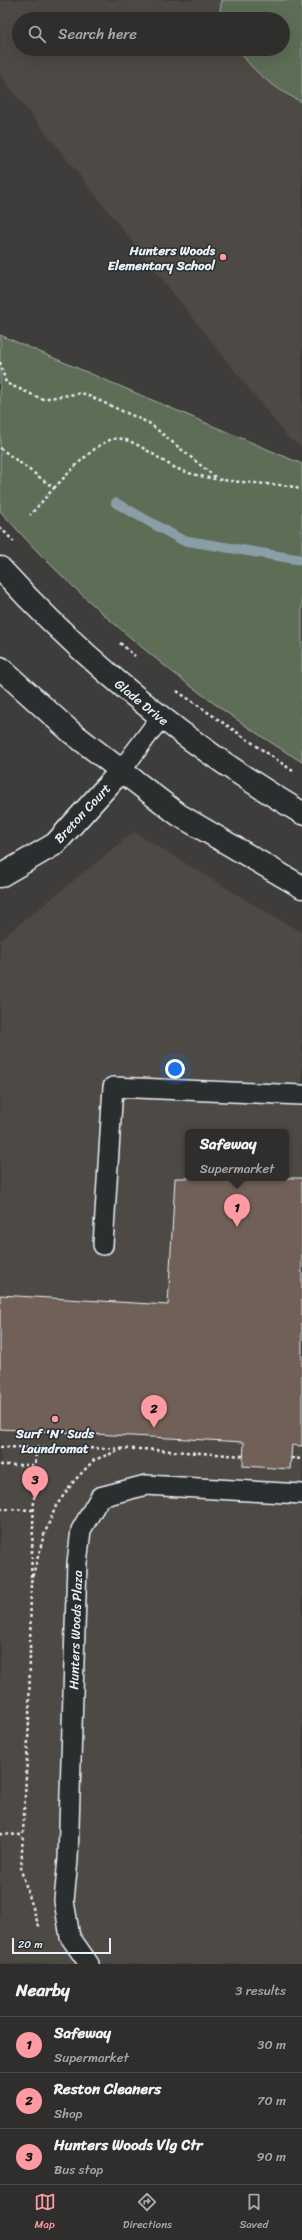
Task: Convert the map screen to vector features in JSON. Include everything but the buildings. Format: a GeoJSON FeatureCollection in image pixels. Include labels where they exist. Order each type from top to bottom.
{"type":"FeatureCollection","features":[{"type":"Feature","properties":{"kind":"street","name":"Glade Drive"},"geometry":{"type":"LineString","coordinates":[[0,568],[71,641],[138,700],[213,757],[302,813]]}},
{"type":"Feature","properties":{"kind":"street"},"geometry":{"type":"LineString","coordinates":[[0,668],[70,732],[120,772],[179,815],[302,887]]}},
{"type":"Feature","properties":{"kind":"street","name":"Breton Court"},"geometry":{"type":"LineString","coordinates":[[0,876],[55,844],[120,772]]}},
{"type":"Feature","properties":{"kind":"lane"},"geometry":{"type":"LineString","coordinates":[[120,772],[161,717]]}},
{"type":"Feature","properties":{"kind":"lane"},"geometry":{"type":"LineString","coordinates":[[103,1245],[113,1087],[302,1095]]}},
{"type":"Feature","properties":{"kind":"lane","name":"Hunters Woods Plaza"},"geometry":{"type":"LineString","coordinates":[[89,1964],[70,1937],[64,1901],[68,1859],[77,1563],[81,1530],[100,1497],[146,1485],[302,1494]]}},
{"type":"Feature","properties":{"kind":"path"},"geometry":{"type":"LineString","coordinates":[[0,362],[6,383],[42,399],[82,393],[149,423],[216,478]]}},
{"type":"Feature","properties":{"kind":"path"},"geometry":{"type":"LineString","coordinates":[[30,515],[87,455],[112,439],[120,438],[130,441],[178,469],[216,478],[290,486],[302,490]]}},
{"type":"Feature","properties":{"kind":"path"},"geometry":{"type":"LineString","coordinates":[[0,448],[54,488]]}},
{"type":"Feature","properties":{"kind":"path"},"geometry":{"type":"LineString","coordinates":[[0,527],[16,543]]}},
{"type":"Feature","properties":{"kind":"path"},"geometry":{"type":"LineString","coordinates":[[115,638],[138,659]]}},
{"type":"Feature","properties":{"kind":"path"},"geometry":{"type":"LineString","coordinates":[[174,688],[296,773]]}},
{"type":"Feature","properties":{"kind":"path"},"geometry":{"type":"LineString","coordinates":[[0,1447],[123,1449],[243,1456]]}},
{"type":"Feature","properties":{"kind":"path"},"geometry":{"type":"LineString","coordinates":[[36,1447],[31,1582],[29,1722],[21,1870],[39,1928]]}},
{"type":"Feature","properties":{"kind":"path"},"geometry":{"type":"LineString","coordinates":[[31,1582],[44,1535],[56,1506],[74,1481],[94,1460],[123,1449]]}},
{"type":"Feature","properties":{"kind":"path"},"geometry":{"type":"LineString","coordinates":[[291,1458],[302,1459]]}},
{"type":"Feature","properties":{"kind":"path"},"geometry":{"type":"LineString","coordinates":[[0,1465],[35,1465]]}},
{"type":"Feature","properties":{"kind":"path"},"geometry":{"type":"LineString","coordinates":[[0,1509],[33,1510]]}},
{"type":"Feature","properties":{"kind":"path"},"geometry":{"type":"LineString","coordinates":[[0,1834],[23,1835]]}},
{"type":"Feature","properties":{"kind":"shaded area","name":"Hunters Woods Elementary School"},"geometry":{"type":"Polygon","coordinates":[[[0,0],[302,0],[302,447],[289,439],[0,75],[0,0]]]}},
{"type":"Feature","properties":{"kind":"shaded area"},"geometry":{"type":"Polygon","coordinates":[[[134,832],[271,915],[302,932],[302,1964],[0,1964],[0,940],[134,832]]]}},
{"type":"Feature","properties":{"kind":"green space"},"geometry":{"type":"Polygon","coordinates":[[[222,0],[302,0],[302,102],[266,80],[243,56],[290,56],[290,12],[221,12],[220,10],[222,0]]]}},
{"type":"Feature","properties":{"kind":"green space"},"geometry":{"type":"Polygon","coordinates":[[[0,335],[302,464],[302,762],[236,719],[204,696],[142,647],[112,622],[54,568],[0,511],[0,335]]]}},
{"type":"Feature","properties":{"kind":"waterway"},"geometry":{"type":"LineString","coordinates":[[116,503],[182,540],[302,560]]}},
{"type":"Feature","properties":{"kind":"place","name":"Hunters Woods Elementary School"},"geometry":{"type":"Point","coordinates":[223,257]}},
{"type":"Feature","properties":{"kind":"place","name":"Safeway"},"geometry":{"type":"Point","coordinates":[237,1227]}},
{"type":"Feature","properties":{"kind":"place","name":"Surf 'N' Suds Laundromat"},"geometry":{"type":"Point","coordinates":[55,1419]}},
{"type":"Feature","properties":{"kind":"place","name":"Reston Cleaners"},"geometry":{"type":"Point","coordinates":[154,1428]}},
{"type":"Feature","properties":{"kind":"place","name":"Hunters Woods Vlg Ctr"},"geometry":{"type":"Point","coordinates":[35,1499]}}]}
